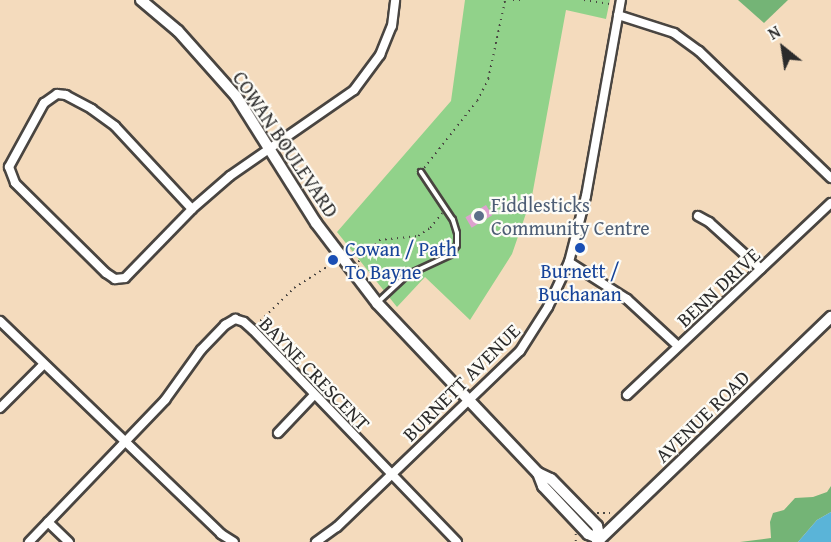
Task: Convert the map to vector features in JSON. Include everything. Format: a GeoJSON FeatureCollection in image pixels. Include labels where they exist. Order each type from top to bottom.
{"type":"FeatureCollection","features":[{"type":"Feature","properties":{"kind":"street","name":"COWAN BOULEVARD"},"geometry":{"type":"LineString","coordinates":[[141,0],[178,31],[236,96],[272,148],[316,223],[377,303],[538,473],[551,479],[597,526],[599,541]]}},
{"type":"Feature","properties":{"kind":"street"},"geometry":{"type":"LineString","coordinates":[[192,209],[115,126],[92,109],[66,95],[57,94],[44,103],[9,167],[15,183],[115,279],[124,278],[135,270],[192,209],[230,176],[354,90],[380,56],[392,26],[395,0]]}},
{"type":"Feature","properties":{"kind":"street","name":"BURNETT AVENUE"},"geometry":{"type":"LineString","coordinates":[[316,542],[337,527],[469,401],[525,344],[548,307],[568,261],[586,196],[621,0]]}},
{"type":"Feature","properties":{"kind":"street"},"geometry":{"type":"LineString","coordinates":[[618,15],[674,33],[699,51],[831,178]]}},
{"type":"Feature","properties":{"kind":"street","name":"BENN DRIVE"},"geometry":{"type":"LineString","coordinates":[[627,395],[831,203]]}},
{"type":"Feature","properties":{"kind":"street"},"geometry":{"type":"LineString","coordinates":[[698,216],[709,222],[761,269]]}},
{"type":"Feature","properties":{"kind":"street"},"geometry":{"type":"LineString","coordinates":[[568,261],[627,298],[678,346]]}},
{"type":"Feature","properties":{"kind":"street","name":"AVENUE ROAD"},"geometry":{"type":"LineString","coordinates":[[599,541],[831,317]]}},
{"type":"Feature","properties":{"kind":"street","name":"BAYNE CRESCENT"},"geometry":{"type":"LineString","coordinates":[[29,542],[165,400],[201,350],[225,325],[235,319],[244,322],[457,542]]}},
{"type":"Feature","properties":{"kind":"street"},"geometry":{"type":"LineString","coordinates":[[0,321],[221,534],[234,542]]}},
{"type":"Feature","properties":{"kind":"street"},"geometry":{"type":"LineString","coordinates":[[0,408],[44,364]]}},
{"type":"Feature","properties":{"kind":"street"},"geometry":{"type":"LineString","coordinates":[[278,432],[314,396]]}},
{"type":"Feature","properties":{"kind":"street"},"geometry":{"type":"LineString","coordinates":[[48,522],[69,542]]}},
{"type":"Feature","properties":{"kind":"lane"},"geometry":{"type":"LineString","coordinates":[[377,303],[407,275],[450,255],[457,245],[457,233],[445,209],[421,172]]}},
{"type":"Feature","properties":{"kind":"path"},"geometry":{"type":"LineString","coordinates":[[421,172],[481,94],[488,79],[505,0]]}},
{"type":"Feature","properties":{"kind":"path"},"geometry":{"type":"LineString","coordinates":[[513,0],[524,0]]}},
{"type":"Feature","properties":{"kind":"path"},"geometry":{"type":"LineString","coordinates":[[584,0],[610,4]]}},
{"type":"Feature","properties":{"kind":"path"},"geometry":{"type":"LineString","coordinates":[[357,263],[379,240],[418,236],[430,228],[445,209]]}},
{"type":"Feature","properties":{"kind":"path"},"geometry":{"type":"LineString","coordinates":[[260,321],[294,288],[336,261]]}},
{"type":"Feature","properties":{"kind":"path"},"geometry":{"type":"LineString","coordinates":[[596,513],[610,513]]}},
{"type":"Feature","properties":{"kind":"path"},"geometry":{"type":"LineString","coordinates":[[576,533],[576,542]]}},
{"type":"Feature","properties":{"kind":"green space"},"geometry":{"type":"Polygon","coordinates":[[[465,0],[610,0],[606,19],[566,10],[532,196],[512,254],[470,320],[425,277],[397,307],[337,232],[451,101],[465,0]]]}},
{"type":"Feature","properties":{"kind":"green space"},"geometry":{"type":"Polygon","coordinates":[[[738,0],[788,0],[764,23],[738,0]]]}},
{"type":"Feature","properties":{"kind":"green space"},"geometry":{"type":"Polygon","coordinates":[[[831,486],[831,512],[817,520],[798,542],[740,542],[771,538],[770,522],[773,513],[784,510],[795,498],[813,497],[827,492],[831,486]]]}},
{"type":"Feature","properties":{"kind":"water"},"geometry":{"type":"Polygon","coordinates":[[[831,512],[831,542],[798,542],[817,520],[831,512]]]}},
{"type":"Feature","properties":{"kind":"building","name":"Fiddlesticks Community Centre"},"geometry":{"type":"Polygon","coordinates":[[[486,205],[492,215],[472,228],[465,217],[486,205]]]}},
{"type":"Feature","properties":{"kind":"place","name":"Fiddlesticks Community Centre"},"geometry":{"type":"Point","coordinates":[479,216]}},
{"type":"Feature","properties":{"kind":"place","name":"Burnett / Buchanan"},"geometry":{"type":"Point","coordinates":[580,248]}},
{"type":"Feature","properties":{"kind":"place","name":"Cowan / Path To Bayne"},"geometry":{"type":"Point","coordinates":[333,260]}}]}
